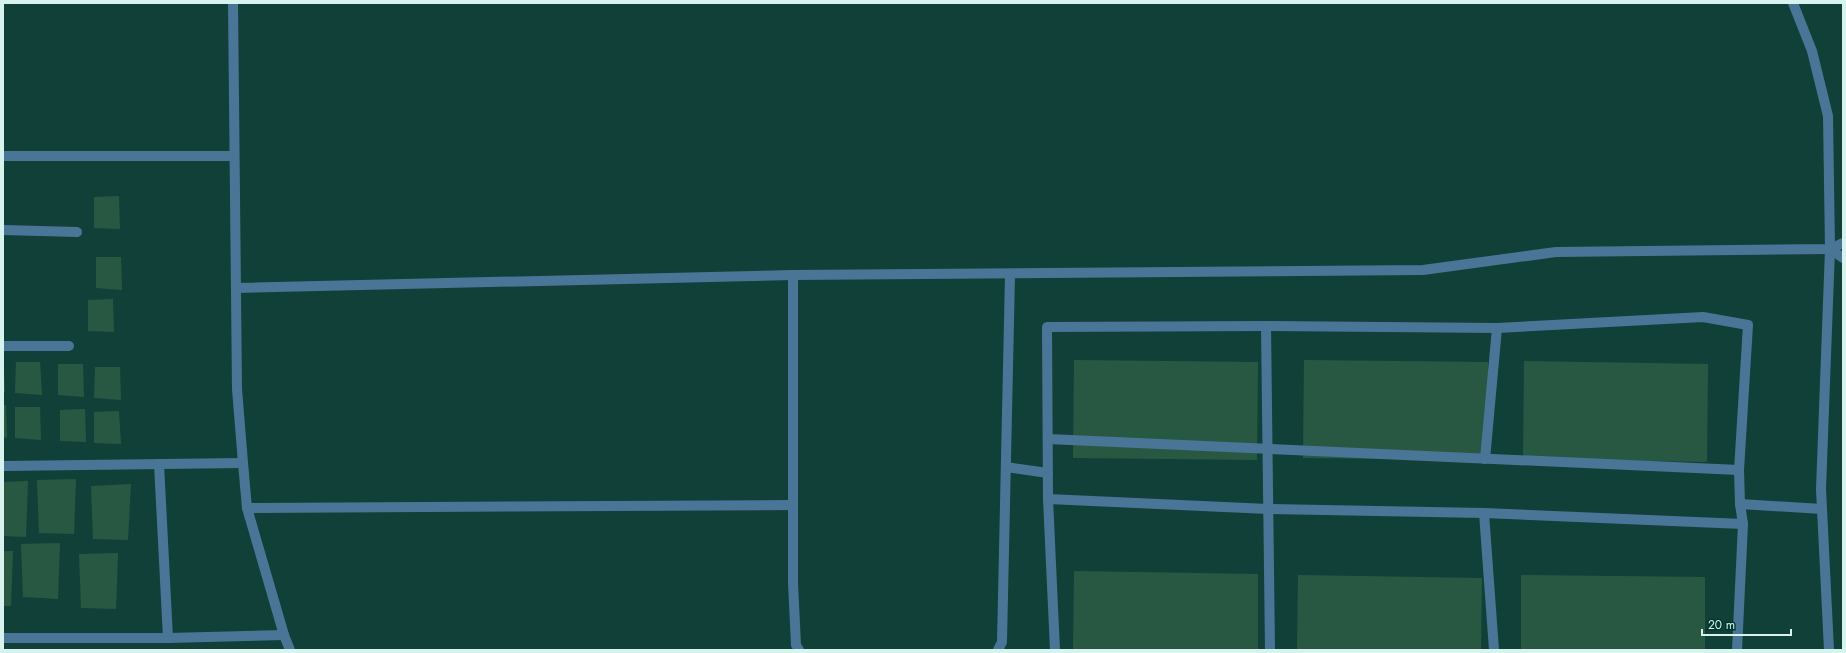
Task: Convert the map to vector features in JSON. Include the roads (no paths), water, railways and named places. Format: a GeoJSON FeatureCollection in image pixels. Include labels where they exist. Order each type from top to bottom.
{"type":"FeatureCollection","features":[{"type":"Feature","properties":{"kind":"street"},"geometry":{"type":"LineString","coordinates":[[233,3],[237,389],[243,463],[247,508],[284,635],[290,650]]}},
{"type":"Feature","properties":{"kind":"street"},"geometry":{"type":"LineString","coordinates":[[1793,3],[1812,51],[1828,116],[1830,249],[1822,509],[1829,650]]}},
{"type":"Feature","properties":{"kind":"street"},"geometry":{"type":"LineString","coordinates":[[3,156],[234,156]]}},
{"type":"Feature","properties":{"kind":"street"},"geometry":{"type":"LineString","coordinates":[[3,230],[77,232]]}},
{"type":"Feature","properties":{"kind":"street"},"geometry":{"type":"LineString","coordinates":[[236,288],[793,275],[1010,275],[1422,270],[1556,252],[1830,249],[1843,243]]}},
{"type":"Feature","properties":{"kind":"street"},"geometry":{"type":"LineString","coordinates":[[1830,249],[1843,258]]}},
{"type":"Feature","properties":{"kind":"street"},"geometry":{"type":"LineString","coordinates":[[793,275],[793,591],[796,644],[799,650]]}},
{"type":"Feature","properties":{"kind":"street"},"geometry":{"type":"LineString","coordinates":[[998,650],[1002,642],[1010,275]]}},
{"type":"Feature","properties":{"kind":"street"},"geometry":{"type":"LineString","coordinates":[[1054,650],[1048,499],[1047,327],[1266,326],[1497,328],[1703,317],[1748,325],[1739,470],[1740,504],[1744,524],[1737,650]]}},
{"type":"Feature","properties":{"kind":"street"},"geometry":{"type":"LineString","coordinates":[[1266,326],[1270,650]]}},
{"type":"Feature","properties":{"kind":"street"},"geometry":{"type":"LineString","coordinates":[[1485,459],[1497,328]]}},
{"type":"Feature","properties":{"kind":"street"},"geometry":{"type":"LineString","coordinates":[[3,346],[69,346]]}},
{"type":"Feature","properties":{"kind":"street"},"geometry":{"type":"LineString","coordinates":[[1048,439],[1739,470]]}},
{"type":"Feature","properties":{"kind":"street"},"geometry":{"type":"LineString","coordinates":[[3,466],[243,463]]}},
{"type":"Feature","properties":{"kind":"street"},"geometry":{"type":"LineString","coordinates":[[159,464],[168,638]]}},
{"type":"Feature","properties":{"kind":"street"},"geometry":{"type":"LineString","coordinates":[[1006,467],[1048,473]]}},
{"type":"Feature","properties":{"kind":"street"},"geometry":{"type":"LineString","coordinates":[[1048,499],[1268,509],[1484,513],[1744,524]]}},
{"type":"Feature","properties":{"kind":"street"},"geometry":{"type":"LineString","coordinates":[[1740,504],[1822,509]]}},
{"type":"Feature","properties":{"kind":"street"},"geometry":{"type":"LineString","coordinates":[[247,508],[793,505]]}},
{"type":"Feature","properties":{"kind":"street"},"geometry":{"type":"LineString","coordinates":[[1484,513],[1494,650]]}},
{"type":"Feature","properties":{"kind":"street"},"geometry":{"type":"LineString","coordinates":[[3,638],[168,638],[284,635]]}}]}
